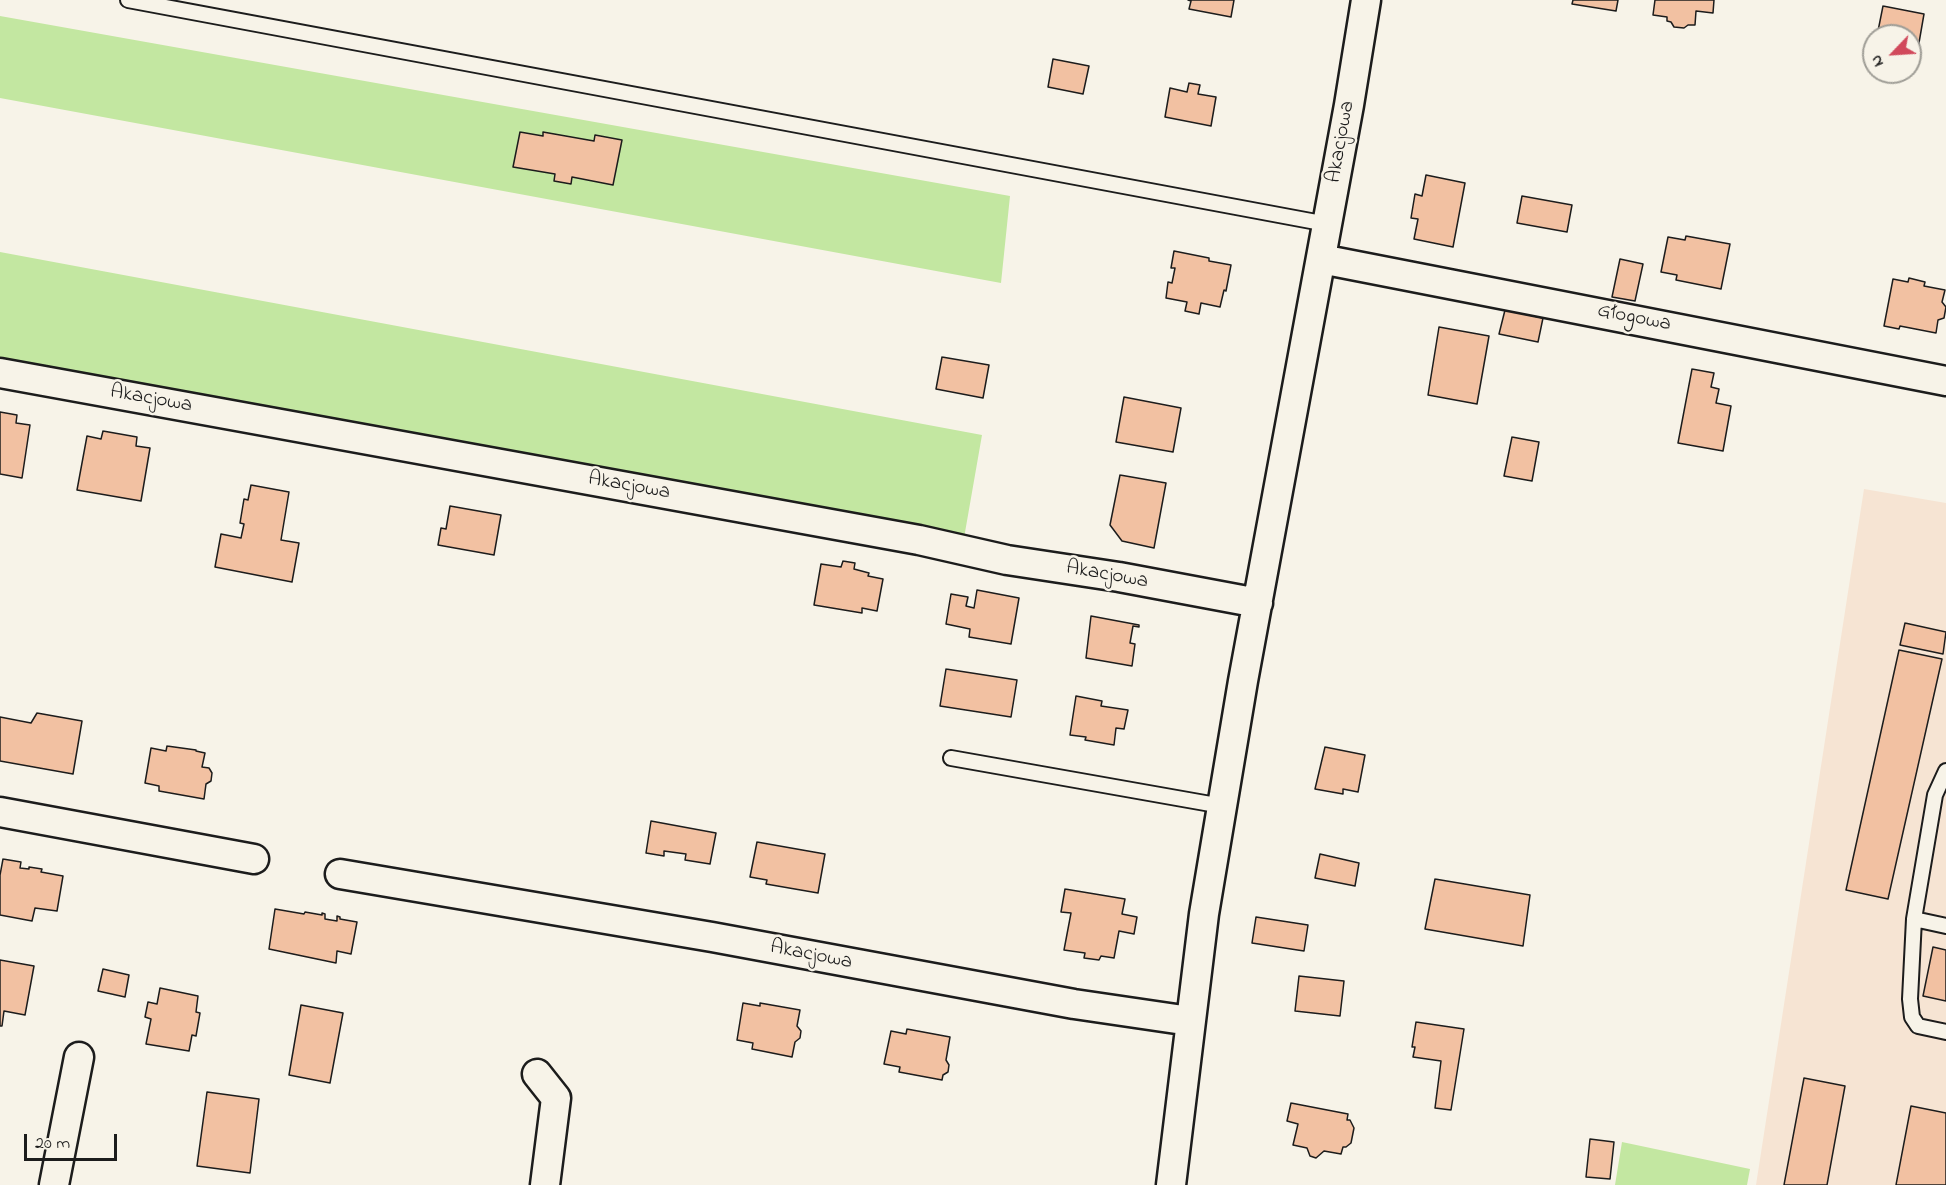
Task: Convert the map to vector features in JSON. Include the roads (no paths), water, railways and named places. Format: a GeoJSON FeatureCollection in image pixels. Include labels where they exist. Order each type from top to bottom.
{"type":"FeatureCollection","features":[{"type":"Feature","properties":{"kind":"street","name":"Akacjowa"},"geometry":{"type":"LineString","coordinates":[[1171,1185],[1204,914],[1366,0]]}},
{"type":"Feature","properties":{"kind":"street","name":"Głogowa"},"geometry":{"type":"LineString","coordinates":[[1321,259],[1946,381]]}},
{"type":"Feature","properties":{"kind":"street","name":"Akacjowa"},"geometry":{"type":"LineString","coordinates":[[0,373],[919,540],[1007,560],[1119,577],[1258,603]]}},
{"type":"Feature","properties":{"kind":"street"},"geometry":{"type":"LineString","coordinates":[[0,812],[254,859]]}},
{"type":"Feature","properties":{"kind":"street","name":"Akacjowa"},"geometry":{"type":"LineString","coordinates":[[340,874],[712,937],[1074,1004],[1190,1021]]}},
{"type":"Feature","properties":{"kind":"street"},"geometry":{"type":"LineString","coordinates":[[54,1185],[79,1057]]}},
{"type":"Feature","properties":{"kind":"street"},"geometry":{"type":"LineString","coordinates":[[537,1074],[556,1098],[544,1185]]}},
{"type":"Feature","properties":{"kind":"lane"},"geometry":{"type":"LineString","coordinates":[[128,0],[1327,224]]}},
{"type":"Feature","properties":{"kind":"lane"},"geometry":{"type":"LineString","coordinates":[[951,758],[1222,806]]}},
{"type":"Feature","properties":{"kind":"lane"},"geometry":{"type":"LineString","coordinates":[[1946,771],[1935,795],[1914,919],[1910,999],[1912,1017],[1918,1026],[1946,1032]]}},
{"type":"Feature","properties":{"kind":"lane"},"geometry":{"type":"LineString","coordinates":[[1914,919],[1946,926]]}}]}
